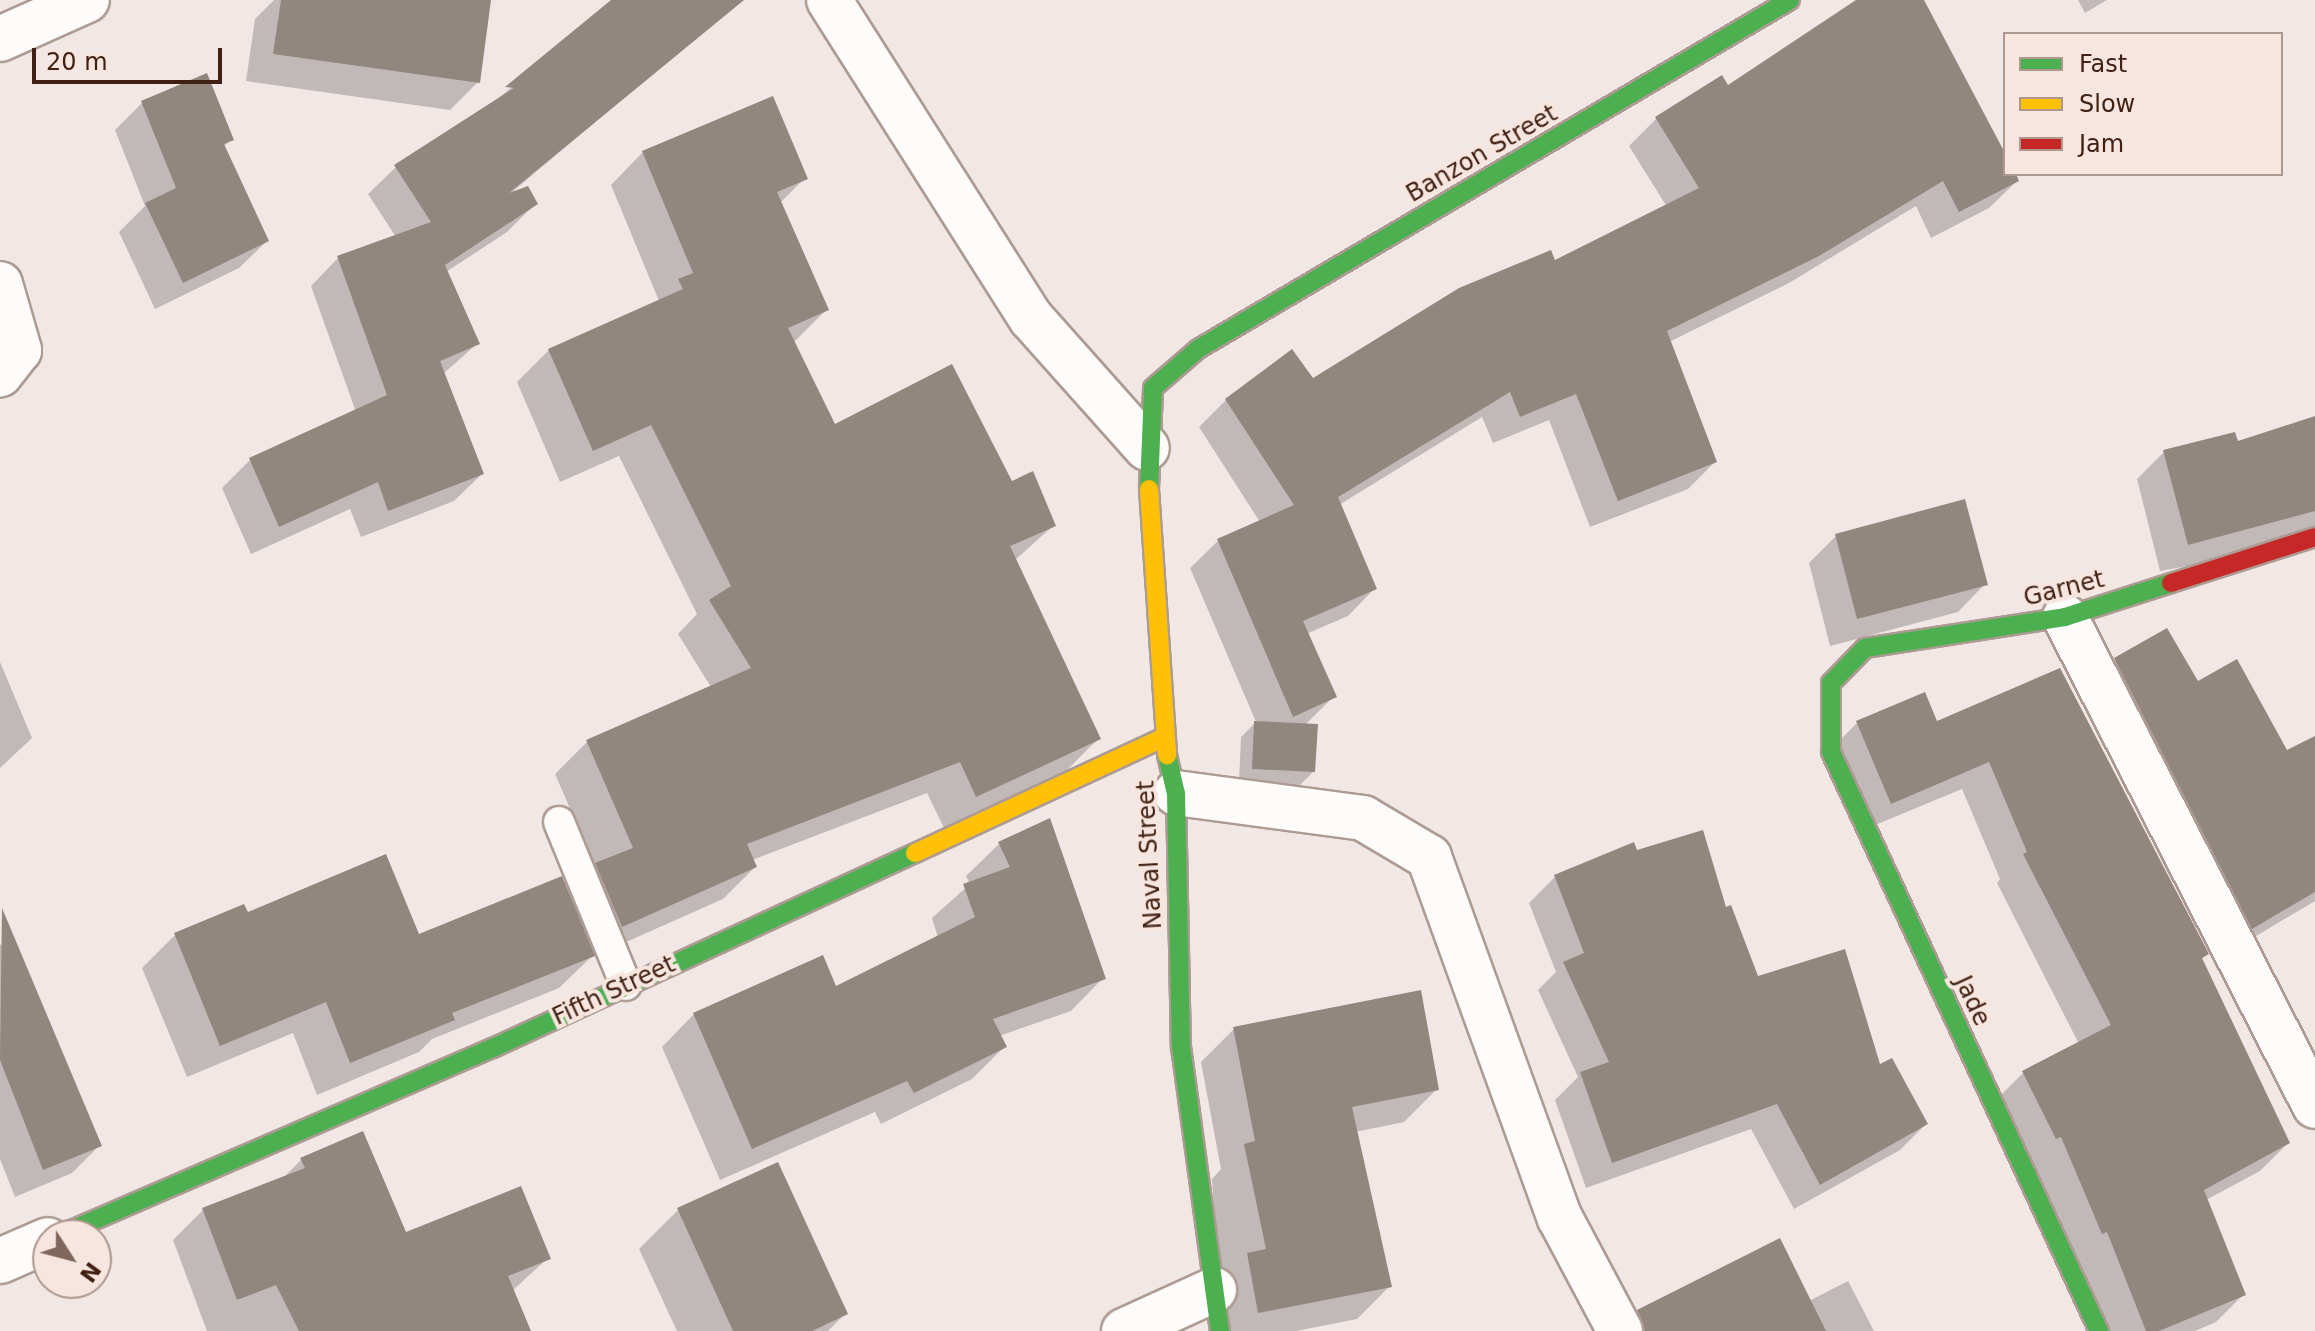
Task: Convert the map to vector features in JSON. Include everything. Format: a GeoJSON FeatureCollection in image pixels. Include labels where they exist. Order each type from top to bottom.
{"type":"FeatureCollection","features":[{"type":"Feature","properties":{"kind":"street"},"geometry":{"type":"LineString","coordinates":[[0,39],[87,0]]}},
{"type":"Feature","properties":{"kind":"street"},"geometry":{"type":"LineString","coordinates":[[829,0],[1031,318],[1147,448]]}},
{"type":"Feature","properties":{"kind":"street","name":"Banzon Street"},"geometry":{"type":"LineString","coordinates":[[1198,349],[1790,0]]}},
{"type":"Feature","properties":{"kind":"street"},"geometry":{"type":"LineString","coordinates":[[0,284],[19,350],[0,374]]}},
{"type":"Feature","properties":{"kind":"street","name":"Naval Street"},"geometry":{"type":"LineString","coordinates":[[1198,349],[1153,388],[1147,448],[1163,738],[1176,793],[1181,1047],[1217,1311]]}},
{"type":"Feature","properties":{"kind":"street","name":"Garnet"},"geometry":{"type":"LineString","coordinates":[[1831,683],[1865,648],[2065,617],[2315,537]]}},
{"type":"Feature","properties":{"kind":"street"},"geometry":{"type":"LineString","coordinates":[[2065,617],[2315,1106]]}},
{"type":"Feature","properties":{"kind":"street","name":"Jade"},"geometry":{"type":"LineString","coordinates":[[1831,683],[1831,752],[2099,1331]]}},
{"type":"Feature","properties":{"kind":"street","name":"Fifth Street"},"geometry":{"type":"LineString","coordinates":[[96,1219],[626,985],[1163,738]]}},
{"type":"Feature","properties":{"kind":"street"},"geometry":{"type":"LineString","coordinates":[[1176,793],[1363,818],[1429,857],[1560,1218],[1620,1331]]}},
{"type":"Feature","properties":{"kind":"street"},"geometry":{"type":"LineString","coordinates":[[0,1261],[32,1247]]}},
{"type":"Feature","properties":{"kind":"street"},"geometry":{"type":"LineString","coordinates":[[1124,1331],[1217,1311]]}},
{"type":"Feature","properties":{"kind":"lane"},"geometry":{"type":"LineString","coordinates":[[559,822],[626,985]]}},
{"type":"Feature","properties":{"kind":"building"},"geometry":{"type":"Polygon","coordinates":[[[281,0],[491,0],[480,83],[273,54],[281,0]]]}},
{"type":"Feature","properties":{"kind":"building"},"geometry":{"type":"Polygon","coordinates":[[[611,0],[744,0],[509,193],[528,186],[538,204],[445,265],[480,344],[440,361],[484,474],[388,511],[378,482],[279,527],[249,458],[387,395],[337,256],[431,222],[394,165],[514,88],[505,87],[611,0]]]}},
{"type":"Feature","properties":{"kind":"building"},"geometry":{"type":"Polygon","coordinates":[[[1856,0],[1924,0],[2003,149],[2003,176],[2017,176],[2019,181],[1959,212],[1943,181],[1819,256],[1667,331],[1717,462],[1618,501],[1576,394],[1520,417],[1510,392],[1338,497],[1377,589],[1303,621],[1337,697],[1293,717],[1217,539],[1294,505],[1225,399],[1292,349],[1313,378],[1459,288],[1551,250],[1555,260],[1699,188],[1655,117],[1722,75],[1728,85],[1856,0]]]}},
{"type":"Feature","properties":{"kind":"building"},"geometry":{"type":"Polygon","coordinates":[[[207,73],[234,140],[224,144],[269,241],[183,283],[145,203],[176,188],[141,101],[207,73]]]}},
{"type":"Feature","properties":{"kind":"building"},"geometry":{"type":"Polygon","coordinates":[[[773,96],[808,179],[777,192],[829,310],[788,328],[835,424],[952,364],[1012,481],[1033,471],[1056,526],[1010,546],[1101,739],[976,797],[960,762],[747,844],[757,867],[622,927],[595,863],[633,848],[586,740],[751,668],[709,600],[731,586],[651,425],[593,451],[548,349],[683,289],[678,279],[693,273],[642,151],[773,96]]]}},
{"type":"Feature","properties":{"kind":"building"},"geometry":{"type":"Polygon","coordinates":[[[2315,416],[2315,511],[2188,545],[2163,450],[2235,432],[2238,441],[2315,416]]]}},
{"type":"Feature","properties":{"kind":"building"},"geometry":{"type":"Polygon","coordinates":[[[1965,499],[1988,585],[1857,619],[1835,534],[1965,499]]]}},
{"type":"Feature","properties":{"kind":"building"},"geometry":{"type":"Polygon","coordinates":[[[2167,628],[2198,681],[2237,659],[2287,750],[2315,736],[2315,892],[2252,929],[2114,658],[2167,628]]]}},
{"type":"Feature","properties":{"kind":"building"},"geometry":{"type":"Polygon","coordinates":[[[2060,668],[2209,954],[2202,958],[2290,1143],[2204,1190],[2246,1295],[2159,1331],[2146,1331],[2107,1232],[2102,1234],[2061,1137],[2056,1139],[2022,1071],[2111,1025],[2023,854],[2027,852],[1989,762],[1891,804],[1856,721],[1925,692],[1937,721],[2060,668]]]}},
{"type":"Feature","properties":{"kind":"building"},"geometry":{"type":"Polygon","coordinates":[[[1254,721],[1318,724],[1315,772],[1252,769],[1254,721]]]}},
{"type":"Feature","properties":{"kind":"building"},"geometry":{"type":"Polygon","coordinates":[[[1050,818],[1106,979],[993,1019],[1007,1047],[914,1093],[907,1081],[752,1149],[693,1013],[823,955],[836,986],[975,917],[963,884],[1010,867],[998,842],[1050,818]]]}},
{"type":"Feature","properties":{"kind":"building"},"geometry":{"type":"Polygon","coordinates":[[[1703,830],[1726,907],[1731,905],[1758,976],[1845,949],[1880,1064],[1892,1058],[1928,1124],[1820,1185],[1777,1104],[1612,1163],[1580,1072],[1609,1062],[1563,962],[1584,953],[1554,875],[1634,842],[1637,850],[1703,830]]]}},
{"type":"Feature","properties":{"kind":"building"},"geometry":{"type":"Polygon","coordinates":[[[386,854],[419,934],[562,876],[595,956],[452,1013],[455,1020],[350,1063],[326,1002],[220,1046],[174,933],[244,904],[248,912],[386,854]]]}},
{"type":"Feature","properties":{"kind":"building"},"geometry":{"type":"Polygon","coordinates":[[[2,908],[102,1146],[43,1170],[0,1060],[2,908]]]}},
{"type":"Feature","properties":{"kind":"building"},"geometry":{"type":"Polygon","coordinates":[[[1421,990],[1439,1090],[1352,1107],[1392,1287],[1258,1313],[1247,1253],[1266,1249],[1244,1144],[1255,1141],[1233,1027],[1421,990]]]}},
{"type":"Feature","properties":{"kind":"building"},"geometry":{"type":"Polygon","coordinates":[[[363,1131],[406,1232],[521,1186],[551,1259],[508,1276],[531,1331],[299,1331],[276,1285],[237,1300],[202,1208],[305,1168],[300,1158],[363,1131]]]}},
{"type":"Feature","properties":{"kind":"building"},"geometry":{"type":"Polygon","coordinates":[[[778,1162],[848,1314],[812,1331],[733,1331],[677,1208],[778,1162]]]}},
{"type":"Feature","properties":{"kind":"building"},"geometry":{"type":"Polygon","coordinates":[[[1780,1238],[1826,1331],[1645,1331],[1637,1310],[1780,1238]]]}},
{"type":"Feature","properties":{"kind":"traffic: fast"},"geometry":{"type":"LineString","coordinates":[[1149,489],[1153,388],[1198,349],[1790,0]]}},
{"type":"Feature","properties":{"kind":"traffic: fast"},"geometry":{"type":"LineString","coordinates":[[2099,1331],[1831,752],[1831,683],[1865,648],[2065,617],[2171,583]]}},
{"type":"Feature","properties":{"kind":"traffic: fast"},"geometry":{"type":"LineString","coordinates":[[1167,755],[1176,793],[1181,1047],[1220,1331]]}},
{"type":"Feature","properties":{"kind":"traffic: fast"},"geometry":{"type":"LineString","coordinates":[[97,1219],[493,1048],[915,853]]}},
{"type":"Feature","properties":{"kind":"traffic: slow"},"geometry":{"type":"LineString","coordinates":[[1149,489],[1167,755]]}},
{"type":"Feature","properties":{"kind":"traffic: slow"},"geometry":{"type":"LineString","coordinates":[[915,853],[1163,738]]}},
{"type":"Feature","properties":{"kind":"traffic: jam"},"geometry":{"type":"LineString","coordinates":[[2171,583],[2315,537]]}}]}
